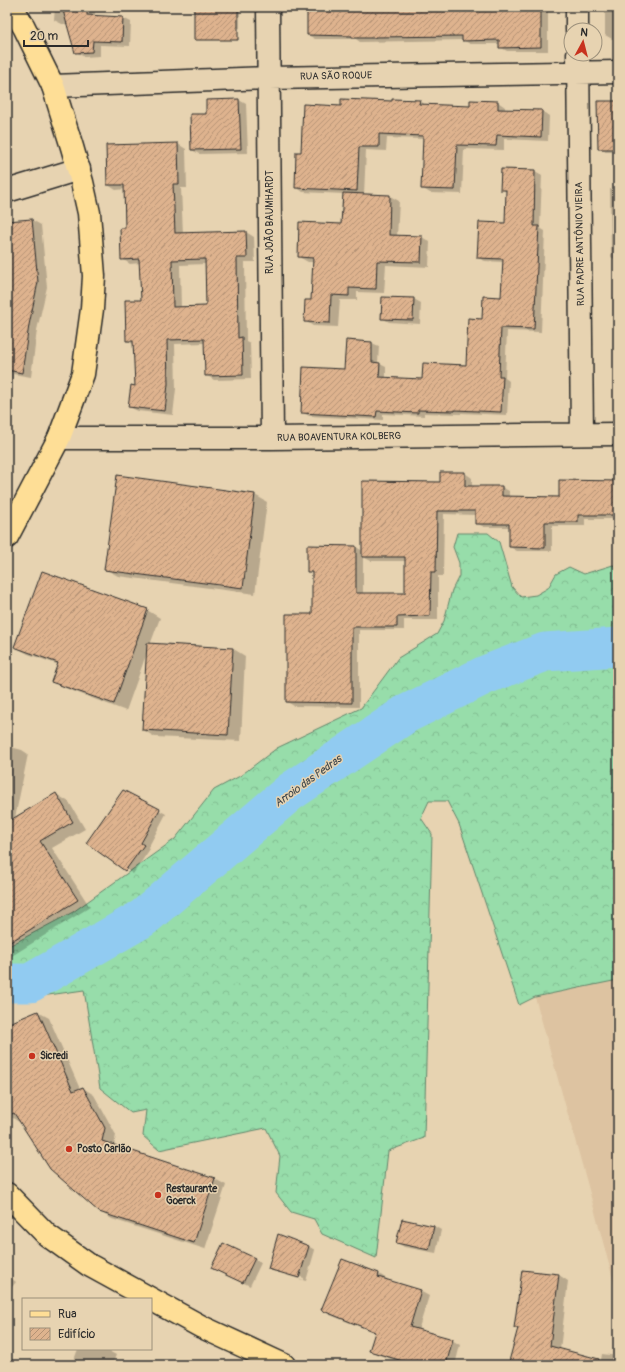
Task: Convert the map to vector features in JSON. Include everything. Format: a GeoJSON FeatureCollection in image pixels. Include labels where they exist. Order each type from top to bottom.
{"type":"FeatureCollection","features":[{"type":"Feature","properties":{"kind":"main road"},"geometry":{"type":"LineString","coordinates":[[7,537],[59,438],[83,374],[92,309],[94,276],[93,248],[89,213],[79,169],[53,86],[24,27],[12,7]]}},
{"type":"Feature","properties":{"kind":"main road"},"geometry":{"type":"LineString","coordinates":[[9,1199],[47,1235],[88,1265],[149,1298]]}},
{"type":"Feature","properties":{"kind":"main road"},"geometry":{"type":"LineString","coordinates":[[152,1300],[202,1327],[284,1365]]}},
{"type":"Feature","properties":{"kind":"street","name":"RUA JOÃO BAUMHARDT"},"geometry":{"type":"LineString","coordinates":[[268,7],[272,438]]}},
{"type":"Feature","properties":{"kind":"street"},"geometry":{"type":"LineString","coordinates":[[577,7],[577,22]]}},
{"type":"Feature","properties":{"kind":"street","name":"RUA SÃO ROQUE"},"geometry":{"type":"LineString","coordinates":[[53,86],[269,78],[578,63],[618,72]]}},
{"type":"Feature","properties":{"kind":"street","name":"RUA PADRE ANTÔNIO VIEIRA"},"geometry":{"type":"LineString","coordinates":[[578,63],[582,433]]}},
{"type":"Feature","properties":{"kind":"street"},"geometry":{"type":"LineString","coordinates":[[7,191],[79,169]]}},
{"type":"Feature","properties":{"kind":"street","name":"RUA BOAVENTURA KOLBERG"},"geometry":{"type":"LineString","coordinates":[[59,438],[272,438],[582,433],[618,434]]}},
{"type":"Feature","properties":{"kind":"shaded area"},"geometry":{"type":"Polygon","coordinates":[[[618,980],[618,1298],[535,997],[618,980]]]}},
{"type":"Feature","properties":{"kind":"green space"},"geometry":{"type":"Polygon","coordinates":[[[457,533],[488,533],[499,542],[512,587],[521,597],[536,595],[548,588],[556,574],[569,567],[584,574],[613,565],[618,567],[618,980],[535,997],[519,1005],[459,824],[447,801],[429,801],[421,818],[432,834],[424,1138],[388,1151],[376,1258],[322,1234],[314,1219],[291,1212],[276,1193],[280,1156],[266,1128],[159,1150],[143,1136],[146,1110],[131,1113],[100,1088],[84,990],[27,998],[7,957],[7,947],[73,912],[175,839],[214,790],[240,776],[277,748],[361,708],[398,658],[437,634],[444,621],[452,590],[459,576],[459,563],[453,547],[457,533]]]}},
{"type":"Feature","properties":{"kind":"building"},"geometry":{"type":"Polygon","coordinates":[[[62,7],[87,7],[87,15],[123,17],[122,42],[93,41],[92,52],[75,53],[62,7]]]}},
{"type":"Feature","properties":{"kind":"building"},"geometry":{"type":"Polygon","coordinates":[[[194,7],[238,7],[238,40],[194,40],[194,7]]]}},
{"type":"Feature","properties":{"kind":"building"},"geometry":{"type":"Polygon","coordinates":[[[307,7],[451,7],[451,9],[541,7],[541,47],[499,48],[499,40],[462,41],[462,36],[352,38],[352,36],[307,35],[307,7]]]}},
{"type":"Feature","properties":{"kind":"building"},"geometry":{"type":"Polygon","coordinates":[[[239,99],[241,149],[191,150],[190,114],[206,114],[206,100],[239,99]]]}},
{"type":"Feature","properties":{"kind":"building"},"geometry":{"type":"Polygon","coordinates":[[[341,99],[392,101],[392,99],[420,100],[419,104],[470,106],[470,100],[498,101],[498,109],[542,110],[541,137],[497,135],[496,146],[457,145],[455,190],[421,189],[423,136],[379,134],[379,147],[359,147],[357,191],[295,188],[296,152],[301,152],[303,104],[341,106],[341,99]]]}},
{"type":"Feature","properties":{"kind":"building"},"geometry":{"type":"Polygon","coordinates":[[[597,101],[618,101],[618,149],[598,149],[597,101]]]}},
{"type":"Feature","properties":{"kind":"building"},"geometry":{"type":"Polygon","coordinates":[[[178,143],[179,184],[173,184],[175,233],[246,231],[247,258],[237,258],[238,338],[242,337],[243,375],[205,376],[204,339],[167,340],[168,384],[165,411],[128,407],[131,385],[135,386],[133,341],[126,341],[125,300],[141,300],[139,259],[121,260],[120,228],[125,228],[124,185],[107,185],[106,145],[178,143]],[[205,259],[172,260],[173,307],[206,306],[205,259]]]}},
{"type":"Feature","properties":{"kind":"building"},"geometry":{"type":"Polygon","coordinates":[[[501,169],[535,170],[534,226],[539,226],[534,329],[501,328],[499,376],[503,376],[501,412],[418,410],[418,413],[377,411],[376,417],[301,413],[303,367],[344,369],[346,340],[372,342],[372,362],[380,363],[379,377],[422,379],[423,363],[466,365],[468,318],[482,319],[483,296],[501,297],[503,259],[477,258],[479,222],[505,223],[506,190],[500,190],[501,169]]]}},
{"type":"Feature","properties":{"kind":"building"},"geometry":{"type":"Polygon","coordinates":[[[343,193],[390,195],[389,235],[422,236],[421,262],[377,261],[376,289],[349,288],[349,296],[331,295],[330,323],[304,322],[305,300],[311,300],[313,258],[298,257],[299,222],[341,224],[343,193]]]}},
{"type":"Feature","properties":{"kind":"building"},"geometry":{"type":"Polygon","coordinates":[[[32,219],[38,282],[29,325],[22,373],[7,370],[7,221],[32,219]]]}},
{"type":"Feature","properties":{"kind":"building"},"geometry":{"type":"Polygon","coordinates":[[[382,297],[414,298],[413,320],[381,319],[382,297]]]}},
{"type":"Feature","properties":{"kind":"building"},"geometry":{"type":"Polygon","coordinates":[[[440,472],[465,472],[465,486],[502,486],[502,496],[559,497],[559,480],[618,481],[618,515],[578,515],[578,522],[545,522],[545,548],[509,547],[509,524],[475,524],[475,511],[437,511],[436,572],[431,572],[430,616],[397,617],[397,627],[352,627],[352,703],[286,702],[286,614],[312,614],[312,572],[307,572],[307,545],[356,546],[356,593],[405,593],[405,557],[362,557],[362,481],[440,482],[440,472]]]}},
{"type":"Feature","properties":{"kind":"building"},"geometry":{"type":"Polygon","coordinates":[[[117,475],[255,494],[243,588],[104,570],[117,475]]]}},
{"type":"Feature","properties":{"kind":"building"},"geometry":{"type":"Polygon","coordinates":[[[42,571],[148,609],[114,704],[51,682],[58,663],[14,647],[42,571]]]}},
{"type":"Feature","properties":{"kind":"building"},"geometry":{"type":"Polygon","coordinates":[[[147,643],[233,648],[228,735],[142,730],[147,643]]]}},
{"type":"Feature","properties":{"kind":"building"},"geometry":{"type":"Polygon","coordinates":[[[123,790],[160,809],[141,843],[144,845],[125,871],[86,843],[123,790]]]}},
{"type":"Feature","properties":{"kind":"building"},"geometry":{"type":"Polygon","coordinates":[[[56,793],[73,822],[40,841],[78,900],[7,944],[7,822],[56,793]]]}},
{"type":"Feature","properties":{"kind":"building"},"geometry":{"type":"Polygon","coordinates":[[[38,1011],[73,1091],[83,1087],[105,1128],[102,1141],[215,1178],[194,1243],[99,1212],[50,1169],[14,1113],[7,1116],[7,1024],[38,1011]]]}},
{"type":"Feature","properties":{"kind":"building"},"geometry":{"type":"Polygon","coordinates":[[[402,1219],[434,1226],[429,1250],[396,1243],[402,1219]]]}},
{"type":"Feature","properties":{"kind":"building"},"geometry":{"type":"Polygon","coordinates":[[[278,1234],[309,1246],[299,1278],[268,1269],[278,1234]]]}},
{"type":"Feature","properties":{"kind":"building"},"geometry":{"type":"Polygon","coordinates":[[[223,1243],[255,1258],[243,1283],[211,1268],[223,1243]]]}},
{"type":"Feature","properties":{"kind":"building"},"geometry":{"type":"Polygon","coordinates":[[[342,1259],[379,1273],[378,1277],[421,1290],[410,1327],[453,1339],[446,1365],[416,1365],[369,1351],[375,1332],[321,1310],[342,1259]]]}},
{"type":"Feature","properties":{"kind":"building"},"geometry":{"type":"Polygon","coordinates":[[[522,1270],[559,1274],[550,1346],[599,1359],[598,1365],[508,1365],[518,1328],[514,1328],[522,1270]]]}},
{"type":"Feature","properties":{"kind":"waterway","name":"Arroio das Pedras"},"geometry":{"type":"LineString","coordinates":[[7,983],[30,983],[143,918],[290,792],[406,714],[485,675],[545,652],[618,647]]}},
{"type":"Feature","properties":{"kind":"place","name":"Sicredi"},"geometry":{"type":"Point","coordinates":[32,1056]}},
{"type":"Feature","properties":{"kind":"place","name":"Posto Carlão"},"geometry":{"type":"Point","coordinates":[69,1149]}},
{"type":"Feature","properties":{"kind":"place","name":"Restaurante Goerck"},"geometry":{"type":"Point","coordinates":[158,1195]}}]}
